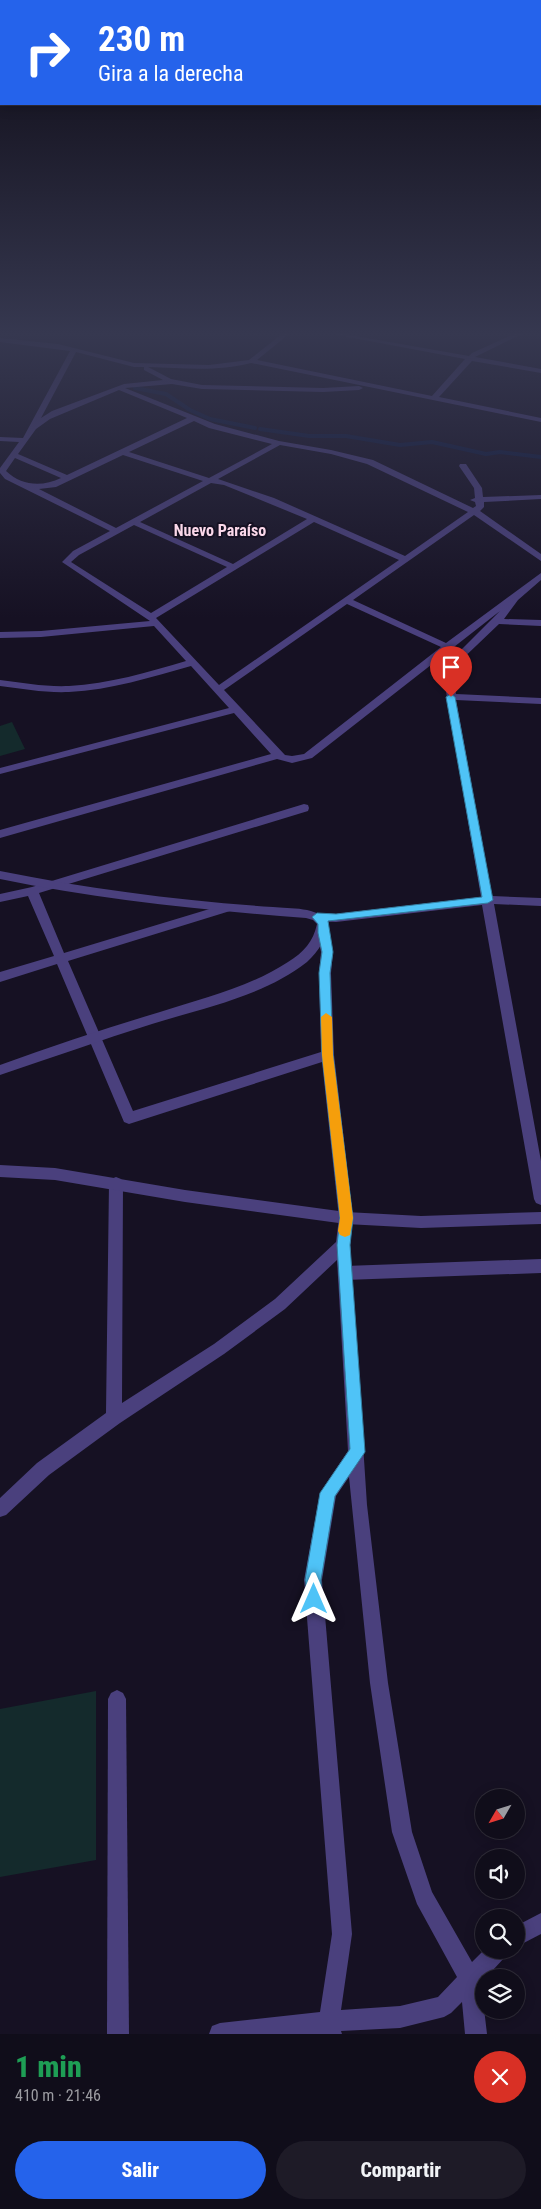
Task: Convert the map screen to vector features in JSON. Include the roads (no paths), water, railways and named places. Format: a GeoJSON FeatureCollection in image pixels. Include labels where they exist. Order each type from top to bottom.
{"type":"FeatureCollection","features":[{"type":"Feature","properties":{"kind":"street"},"geometry":{"type":"LineString","coordinates":[[30,434],[33,429]]}},
{"type":"Feature","properties":{"kind":"street"},"geometry":{"type":"LineString","coordinates":[[35,429],[24,440],[2,471],[8,477],[117,532]]}},
{"type":"Feature","properties":{"kind":"street"},"geometry":{"type":"LineString","coordinates":[[25,485],[46,486],[67,478],[171,429]]}},
{"type":"Feature","properties":{"kind":"street"},"geometry":{"type":"LineString","coordinates":[[224,429],[279,443],[331,452],[370,462],[494,522],[541,557]]}},
{"type":"Feature","properties":{"kind":"street"},"geometry":{"type":"LineString","coordinates":[[0,439],[24,440]]}},
{"type":"Feature","properties":{"kind":"street"},"geometry":{"type":"LineString","coordinates":[[279,443],[76,553],[66,562],[154,620],[278,754],[286,760],[298,760],[308,756],[500,606],[515,598]]}},
{"type":"Feature","properties":{"kind":"street"},"geometry":{"type":"LineString","coordinates":[[122,452],[148,462],[213,480],[271,500],[405,559]]}},
{"type":"Feature","properties":{"kind":"street"},"geometry":{"type":"LineString","coordinates":[[14,455],[67,478]]}},
{"type":"Feature","properties":{"kind":"street"},"geometry":{"type":"LineString","coordinates":[[218,690],[480,507],[478,488],[463,466]]}},
{"type":"Feature","properties":{"kind":"street"},"geometry":{"type":"LineString","coordinates":[[446,499],[541,497]]}},
{"type":"Feature","properties":{"kind":"street"},"geometry":{"type":"LineString","coordinates":[[0,635],[41,634],[154,620],[234,567],[313,519]]}},
{"type":"Feature","properties":{"kind":"street"},"geometry":{"type":"LineString","coordinates":[[134,522],[234,567]]}},
{"type":"Feature","properties":{"kind":"street"},"geometry":{"type":"LineString","coordinates":[[541,576],[515,598],[496,621],[450,666],[448,674],[541,1199]]}},
{"type":"Feature","properties":{"kind":"street"},"geometry":{"type":"LineString","coordinates":[[346,600],[447,647]]}},
{"type":"Feature","properties":{"kind":"street"},"geometry":{"type":"LineString","coordinates":[[496,621],[541,623]]}},
{"type":"Feature","properties":{"kind":"street"},"geometry":{"type":"LineString","coordinates":[[0,683],[44,688],[95,686],[125,681],[192,662]]}},
{"type":"Feature","properties":{"kind":"street"},"geometry":{"type":"LineString","coordinates":[[451,697],[541,701]]}},
{"type":"Feature","properties":{"kind":"street"},"geometry":{"type":"LineString","coordinates":[[0,771],[236,709]]}},
{"type":"Feature","properties":{"kind":"street"},"geometry":{"type":"LineString","coordinates":[[0,834],[278,754]]}},
{"type":"Feature","properties":{"kind":"street"},"geometry":{"type":"LineString","coordinates":[[0,898],[32,891],[304,808]]}},
{"type":"Feature","properties":{"kind":"street"},"geometry":{"type":"LineString","coordinates":[[0,875],[49,885],[226,908],[336,918],[488,900],[541,902]]}},
{"type":"Feature","properties":{"kind":"street"},"geometry":{"type":"LineString","coordinates":[[32,891],[129,1118],[328,1055]]}},
{"type":"Feature","properties":{"kind":"street"},"geometry":{"type":"LineString","coordinates":[[0,977],[226,908]]}},
{"type":"Feature","properties":{"kind":"street"},"geometry":{"type":"LineString","coordinates":[[317,917],[323,923],[323,933],[328,952],[325,973],[328,1055],[346,1218],[343,1245],[359,1505],[379,1683],[402,1832],[424,1897],[470,1979],[476,2034]]}},
{"type":"Feature","properties":{"kind":"street"},"geometry":{"type":"LineString","coordinates":[[0,1070],[95,1037],[240,991],[262,982],[309,954],[318,944],[323,933]]}},
{"type":"Feature","properties":{"kind":"street"},"geometry":{"type":"LineString","coordinates":[[0,1170],[55,1174],[116,1182],[185,1196],[346,1218],[421,1222],[541,1218]]}},
{"type":"Feature","properties":{"kind":"street"},"geometry":{"type":"LineString","coordinates":[[114,1417],[116,1182]]}},
{"type":"Feature","properties":{"kind":"street"},"geometry":{"type":"LineString","coordinates":[[0,1509],[43,1469],[114,1417],[219,1350],[273,1310],[343,1245]]}},
{"type":"Feature","properties":{"kind":"street"},"geometry":{"type":"LineString","coordinates":[[345,1273],[541,1266]]}},
{"type":"Feature","properties":{"kind":"street"},"geometry":{"type":"LineString","coordinates":[[330,2027],[342,1934],[313,1580],[328,1493],[357,1452]]}},
{"type":"Feature","properties":{"kind":"street"},"geometry":{"type":"LineString","coordinates":[[117,1699],[118,2034]]}},
{"type":"Feature","properties":{"kind":"street"},"geometry":{"type":"LineString","coordinates":[[525,1932],[541,1923]]}},
{"type":"Feature","properties":{"kind":"street"},"geometry":{"type":"LineString","coordinates":[[220,2034],[330,2027],[400,2016],[444,2006],[489,1959]]}},
{"type":"Feature","properties":{"kind":"waterway"},"geometry":{"type":"LineString","coordinates":[[260,429],[309,436],[346,436],[400,445],[432,442],[486,454],[500,452],[541,457]]}},
{"type":"Feature","properties":{"kind":"district","name":"Nuevo Paraíso"},"geometry":{"type":"Point","coordinates":[220,530]}}]}
